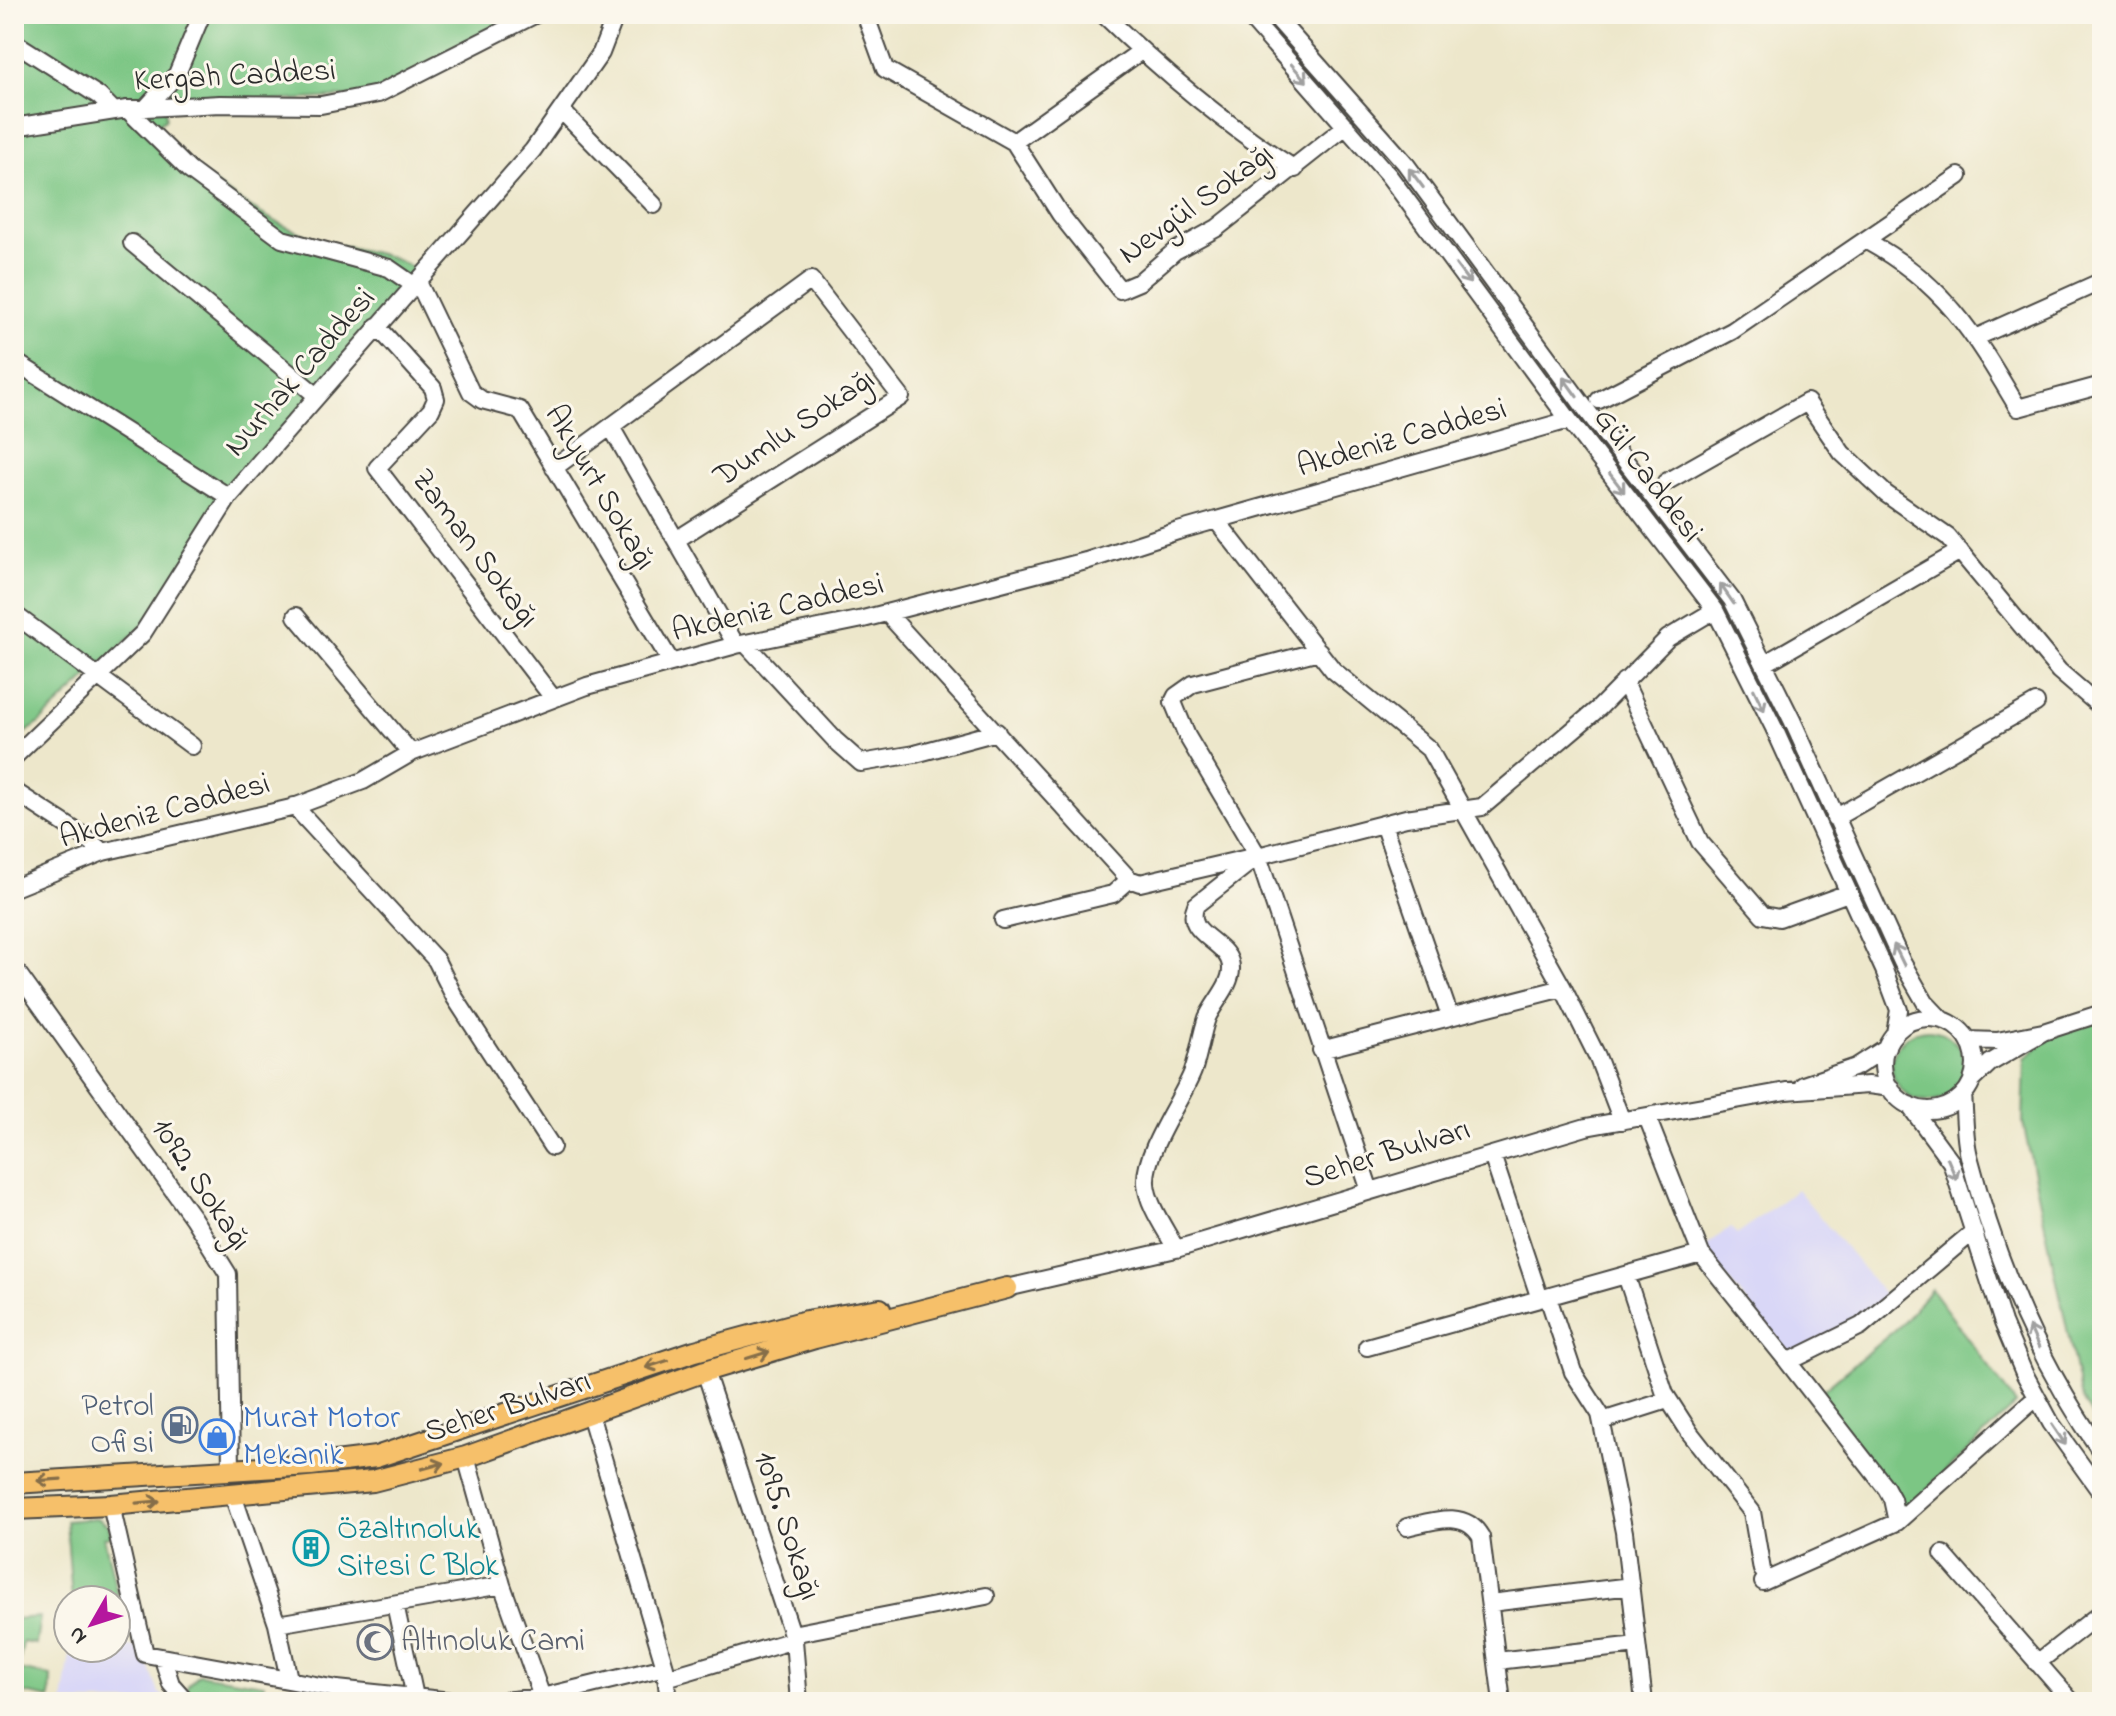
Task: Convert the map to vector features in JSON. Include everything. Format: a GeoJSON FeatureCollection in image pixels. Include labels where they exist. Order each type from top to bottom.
{"type":"FeatureCollection","features":[{"type":"Feature","properties":{"kind":"main road","name":"Seher Bulvarı"},"geometry":{"type":"LineString","coordinates":[[14,1483],[376,1457],[695,1351],[806,1321],[1007,1288]]}},
{"type":"Feature","properties":{"kind":"main road","name":"Seher Bulvarı"},"geometry":{"type":"LineString","coordinates":[[14,1509],[111,1505],[373,1481],[466,1457],[705,1371],[815,1338],[1007,1288]]}},
{"type":"Feature","properties":{"kind":"street"},"geometry":{"type":"LineString","coordinates":[[146,108],[177,74],[202,14]]}},
{"type":"Feature","properties":{"kind":"street","name":"Kergah Caddesi"},"geometry":{"type":"LineString","coordinates":[[14,127],[120,110],[220,104],[321,105],[378,94],[536,14]]}},
{"type":"Feature","properties":{"kind":"street","name":"Nurhak Caddesi"},"geometry":{"type":"LineString","coordinates":[[14,757],[143,633],[229,497],[533,150],[601,53],[616,14]]}},
{"type":"Feature","properties":{"kind":"street","name":"Nevgül Sokağı"},"geometry":{"type":"LineString","coordinates":[[865,14],[885,69],[1014,142],[1060,214],[1115,287],[1124,290],[1175,251],[1217,228],[1346,126]]}},
{"type":"Feature","properties":{"kind":"street"},"geometry":{"type":"LineString","coordinates":[[1103,14],[1141,51],[1262,148],[1295,169]]}},
{"type":"Feature","properties":{"kind":"street","name":"Gül Caddesi"},"geometry":{"type":"LineString","coordinates":[[1247,14],[1389,176],[1569,420],[1715,610],[1774,728],[1899,1010],[1891,1040]]}},
{"type":"Feature","properties":{"kind":"street","name":"Gül Caddesi"},"geometry":{"type":"LineString","coordinates":[[1273,14],[1405,163],[1585,408],[1732,600],[1902,962],[1925,1002],[1942,1020]]}},
{"type":"Feature","properties":{"kind":"street"},"geometry":{"type":"LineString","coordinates":[[14,42],[120,110],[189,170],[282,239],[389,268],[417,284]]}},
{"type":"Feature","properties":{"kind":"street"},"geometry":{"type":"LineString","coordinates":[[1014,142],[1141,51]]}},
{"type":"Feature","properties":{"kind":"street"},"geometry":{"type":"LineString","coordinates":[[561,110],[654,205]]}},
{"type":"Feature","properties":{"kind":"street"},"geometry":{"type":"LineString","coordinates":[[1599,400],[1732,331],[1959,176]]}},
{"type":"Feature","properties":{"kind":"street"},"geometry":{"type":"LineString","coordinates":[[1865,240],[1928,282],[1962,318],[2018,408],[2102,385]]}},
{"type":"Feature","properties":{"kind":"street"},"geometry":{"type":"LineString","coordinates":[[132,243],[316,395]]}},
{"type":"Feature","properties":{"kind":"street","name":"Dumlu Sokağı"},"geometry":{"type":"LineString","coordinates":[[554,468],[811,280],[901,397],[676,540]]}},
{"type":"Feature","properties":{"kind":"street"},"geometry":{"type":"LineString","coordinates":[[1975,338],[2102,281]]}},
{"type":"Feature","properties":{"kind":"street","name":"Akyurt Sokağı"},"geometry":{"type":"LineString","coordinates":[[417,284],[471,392],[482,400],[520,410],[671,662]]}},
{"type":"Feature","properties":{"kind":"street","name":"Zaman Sokağı"},"geometry":{"type":"LineString","coordinates":[[377,326],[433,388],[436,399],[431,410],[377,468],[553,698]]}},
{"type":"Feature","properties":{"kind":"street"},"geometry":{"type":"LineString","coordinates":[[14,361],[229,497]]}},
{"type":"Feature","properties":{"kind":"street"},"geometry":{"type":"LineString","coordinates":[[1666,482],[1807,402],[1842,453],[1886,494],[1948,537],[2059,671],[2102,708]]}},
{"type":"Feature","properties":{"kind":"street","name":"Akdeniz Caddesi"},"geometry":{"type":"LineString","coordinates":[[14,888],[103,852],[294,806],[363,781],[411,753],[553,698],[671,662],[887,613],[1086,561],[1569,420]]}},
{"type":"Feature","properties":{"kind":"street"},"geometry":{"type":"LineString","coordinates":[[611,427],[741,645],[861,763],[915,754],[997,732]]}},
{"type":"Feature","properties":{"kind":"street"},"geometry":{"type":"LineString","coordinates":[[1217,521],[1333,670],[1429,749],[1563,988],[1597,1056],[1622,1121]]}},
{"type":"Feature","properties":{"kind":"street"},"geometry":{"type":"LineString","coordinates":[[1764,664],[1960,551]]}},
{"type":"Feature","properties":{"kind":"street"},"geometry":{"type":"LineString","coordinates":[[887,613],[1130,879],[1140,883],[1383,824],[1482,807],[1599,708],[1668,638],[1715,610]]}},
{"type":"Feature","properties":{"kind":"street"},"geometry":{"type":"LineString","coordinates":[[14,614],[192,746]]}},
{"type":"Feature","properties":{"kind":"street"},"geometry":{"type":"LineString","coordinates":[[296,616],[411,753]]}},
{"type":"Feature","properties":{"kind":"street"},"geometry":{"type":"LineString","coordinates":[[1319,651],[1193,684],[1181,691],[1173,702],[1187,736],[1258,856],[1370,1191]]}},
{"type":"Feature","properties":{"kind":"street"},"geometry":{"type":"LineString","coordinates":[[1624,681],[1700,842],[1763,915],[1779,918],[1848,893]]}},
{"type":"Feature","properties":{"kind":"street"},"geometry":{"type":"LineString","coordinates":[[1835,818],[2036,703]]}},
{"type":"Feature","properties":{"kind":"street"},"geometry":{"type":"LineString","coordinates":[[14,791],[103,852]]}},
{"type":"Feature","properties":{"kind":"street"},"geometry":{"type":"LineString","coordinates":[[294,806],[436,960],[455,998],[552,1147]]}},
{"type":"Feature","properties":{"kind":"street"},"geometry":{"type":"LineString","coordinates":[[1383,824],[1450,1017]]}},
{"type":"Feature","properties":{"kind":"street"},"geometry":{"type":"LineString","coordinates":[[1176,1249],[1148,1193],[1147,1171],[1168,1116],[1191,1075],[1203,1028],[1230,977],[1232,967],[1225,951],[1197,927],[1194,910],[1258,856]]}},
{"type":"Feature","properties":{"kind":"street"},"geometry":{"type":"LineString","coordinates":[[1003,920],[1113,894],[1130,879]]}},
{"type":"Feature","properties":{"kind":"street","name":"1092. Sokağı"},"geometry":{"type":"LineString","coordinates":[[14,968],[193,1218],[228,1274],[231,1469]]}},
{"type":"Feature","properties":{"kind":"street"},"geometry":{"type":"LineString","coordinates":[[1321,1050],[1563,988]]}},
{"type":"Feature","properties":{"kind":"street"},"geometry":{"type":"LineString","coordinates":[[1968,1040],[1997,1041],[2043,1032],[2102,1013]]}},
{"type":"Feature","properties":{"kind":"street"},"geometry":{"type":"LineString","coordinates":[[2102,1453],[2052,1376],[2025,1317],[1968,1153],[1968,1088],[1974,1055],[1968,1040],[1957,1027],[1942,1020],[1917,1020],[1891,1040],[1884,1072],[1891,1088],[1909,1105],[1951,1162],[2003,1323],[2037,1397],[2083,1471],[2102,1494]]}},
{"type":"Feature","properties":{"kind":"street"},"geometry":{"type":"LineString","coordinates":[[1909,1105],[1934,1110],[1950,1105],[1990,1063],[2043,1032]]}},
{"type":"Feature","properties":{"kind":"street","name":"Seher Bulvarı"},"geometry":{"type":"LineString","coordinates":[[1786,1091],[1856,1067],[1891,1040]]}},
{"type":"Feature","properties":{"kind":"street","name":"Seher Bulvarı"},"geometry":{"type":"LineString","coordinates":[[1007,1288],[1176,1249],[1586,1127],[1786,1091],[1868,1085],[1891,1088]]}},
{"type":"Feature","properties":{"kind":"street"},"geometry":{"type":"LineString","coordinates":[[1647,1117],[1701,1254],[1886,1488],[1897,1522]]}},
{"type":"Feature","properties":{"kind":"street"},"geometry":{"type":"LineString","coordinates":[[1492,1155],[1573,1372],[1593,1398],[1602,1421],[1624,1532],[1644,1702]]}},
{"type":"Feature","properties":{"kind":"street"},"geometry":{"type":"LineString","coordinates":[[1788,1362],[1861,1326],[1974,1231]]}},
{"type":"Feature","properties":{"kind":"street"},"geometry":{"type":"LineString","coordinates":[[1367,1347],[1701,1254]]}},
{"type":"Feature","properties":{"kind":"street"},"geometry":{"type":"LineString","coordinates":[[1626,1275],[1668,1400],[1752,1512],[1763,1576],[1897,1522],[2037,1397]]}},
{"type":"Feature","properties":{"kind":"street","name":"1095. Sokağı"},"geometry":{"type":"LineString","coordinates":[[705,1371],[793,1637],[799,1702]]}},
{"type":"Feature","properties":{"kind":"street"},"geometry":{"type":"LineString","coordinates":[[1602,1421],[1668,1400]]}},
{"type":"Feature","properties":{"kind":"street"},"geometry":{"type":"LineString","coordinates":[[590,1414],[666,1673],[669,1702]]}},
{"type":"Feature","properties":{"kind":"street"},"geometry":{"type":"LineString","coordinates":[[466,1457],[502,1585],[542,1697]]}},
{"type":"Feature","properties":{"kind":"street"},"geometry":{"type":"LineString","coordinates":[[233,1495],[277,1624],[289,1679]]}},
{"type":"Feature","properties":{"kind":"street"},"geometry":{"type":"LineString","coordinates":[[111,1505],[145,1654],[438,1702],[461,1702]]}},
{"type":"Feature","properties":{"kind":"street"},"geometry":{"type":"LineString","coordinates":[[1407,1527],[1446,1519],[1472,1525],[1481,1537],[1502,1702]]}},
{"type":"Feature","properties":{"kind":"street"},"geometry":{"type":"LineString","coordinates":[[1943,1554],[2072,1702]]}},
{"type":"Feature","properties":{"kind":"street"},"geometry":{"type":"LineString","coordinates":[[277,1624],[502,1585]]}},
{"type":"Feature","properties":{"kind":"street"},"geometry":{"type":"LineString","coordinates":[[1490,1603],[1631,1586]]}},
{"type":"Feature","properties":{"kind":"street"},"geometry":{"type":"LineString","coordinates":[[493,1702],[542,1697],[666,1673],[793,1637],[986,1596]]}},
{"type":"Feature","properties":{"kind":"street"},"geometry":{"type":"LineString","coordinates":[[395,1604],[415,1697]]}},
{"type":"Feature","properties":{"kind":"street"},"geometry":{"type":"LineString","coordinates":[[2037,1663],[2102,1612]]}},
{"type":"Feature","properties":{"kind":"street"},"geometry":{"type":"LineString","coordinates":[[1497,1661],[1637,1645]]}},
{"type":"Feature","properties":{"kind":"street"},"geometry":{"type":"LineString","coordinates":[[163,1659],[171,1684],[187,1702]]}},
{"type":"Feature","properties":{"kind":"shaded area"},"geometry":{"type":"Polygon","coordinates":[[[1797,1189],[1886,1297],[1866,1317],[1791,1355],[1710,1258],[1706,1246],[1730,1227],[1737,1234],[1797,1189]]]}},
{"type":"Feature","properties":{"kind":"shaded area"},"geometry":{"type":"Polygon","coordinates":[[[132,1646],[142,1646],[159,1693],[174,1702],[63,1702],[69,1664],[132,1664],[132,1646]]]}},
{"type":"Feature","properties":{"kind":"green space"},"geometry":{"type":"Polygon","coordinates":[[[14,14],[536,14],[375,95],[165,107],[166,119],[160,122],[158,129],[174,148],[214,183],[259,213],[307,235],[385,256],[417,271],[234,490],[158,611],[37,725],[14,740],[14,14]]]}},
{"type":"Feature","properties":{"kind":"green space"},"geometry":{"type":"Polygon","coordinates":[[[2102,1014],[2102,1434],[2082,1399],[2023,1123],[2025,1058],[2063,1028],[2102,1014]]]}},
{"type":"Feature","properties":{"kind":"green space"},"geometry":{"type":"Polygon","coordinates":[[[1928,1030],[1948,1036],[1958,1046],[1964,1066],[1958,1086],[1948,1096],[1928,1102],[1908,1096],[1898,1086],[1892,1066],[1898,1046],[1908,1036],[1928,1030]]]}},
{"type":"Feature","properties":{"kind":"green space"},"geometry":{"type":"Polygon","coordinates":[[[1931,1289],[2016,1404],[1901,1514],[1817,1395],[1902,1324],[1931,1289]]]}},
{"type":"Feature","properties":{"kind":"green space"},"geometry":{"type":"Polygon","coordinates":[[[98,1518],[109,1526],[111,1536],[104,1537],[115,1584],[71,1584],[66,1521],[98,1518]]]}},
{"type":"Feature","properties":{"kind":"green space"},"geometry":{"type":"Polygon","coordinates":[[[40,1617],[36,1644],[23,1642],[18,1670],[51,1676],[50,1698],[14,1691],[14,1619],[40,1617]]]}},
{"type":"Feature","properties":{"kind":"green space"},"geometry":{"type":"Polygon","coordinates":[[[199,1674],[264,1684],[261,1702],[195,1702],[187,1692],[188,1685],[199,1674]]]}},
{"type":"Feature","properties":{"kind":"place","name":"Petrol Ofisi"},"geometry":{"type":"Point","coordinates":[180,1425]}},
{"type":"Feature","properties":{"kind":"place","name":"Murat Motor Mekanik"},"geometry":{"type":"Point","coordinates":[217,1437]}},
{"type":"Feature","properties":{"kind":"place","name":"Özaltınoluk Sitesi C Blok"},"geometry":{"type":"Point","coordinates":[311,1548]}},
{"type":"Feature","properties":{"kind":"place","name":"Altınoluk Cami"},"geometry":{"type":"Point","coordinates":[375,1642]}}]}
